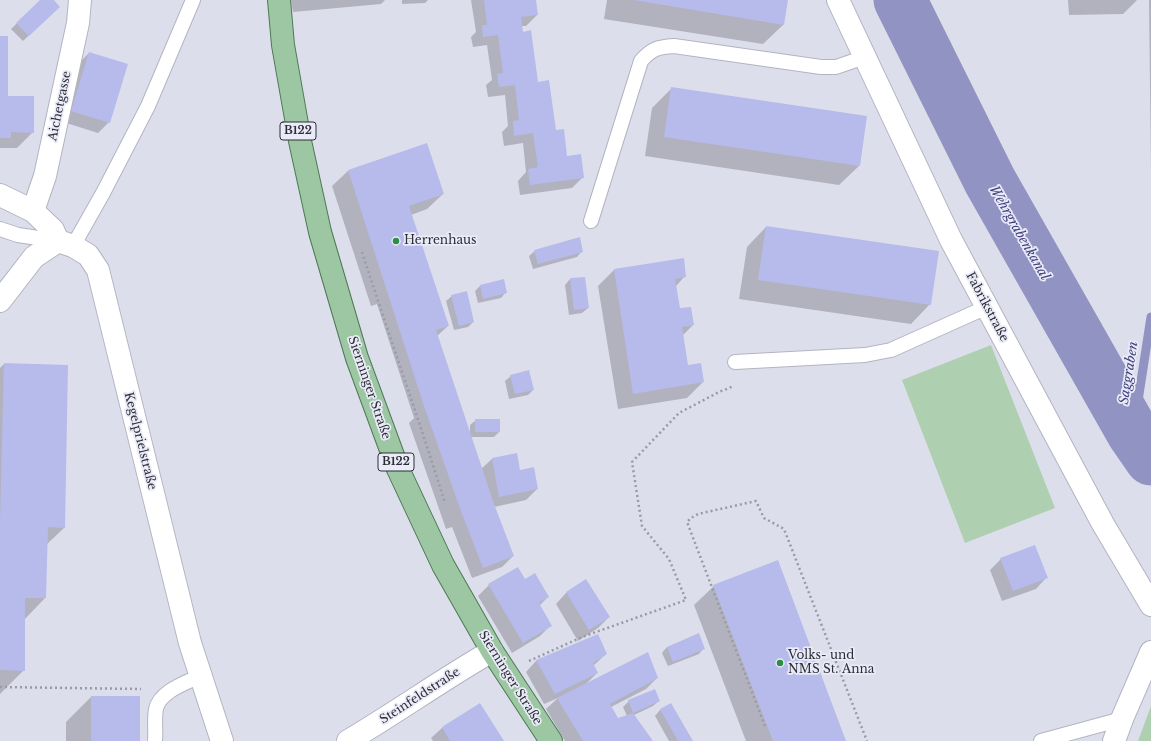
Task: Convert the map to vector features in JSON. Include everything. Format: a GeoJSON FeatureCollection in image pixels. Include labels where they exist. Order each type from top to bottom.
{"type":"FeatureCollection","features":[{"type":"Feature","properties":{"kind":"main road","name":"Sierninger Straße"},"geometry":{"type":"LineString","coordinates":[[279,0],[283,45],[305,164],[320,232],[357,358],[398,469],[443,565],[492,651],[551,741]]}},
{"type":"Feature","properties":{"kind":"street","name":"Aichetgasse"},"geometry":{"type":"LineString","coordinates":[[33,211],[45,176],[78,23],[80,0]]}},
{"type":"Feature","properties":{"kind":"street","name":"Fabrikstraße"},"geometry":{"type":"LineString","coordinates":[[838,0],[951,240],[1103,524],[1151,605]]}},
{"type":"Feature","properties":{"kind":"street"},"geometry":{"type":"LineString","coordinates":[[0,195],[33,211],[66,243],[34,257],[0,301]]}},
{"type":"Feature","properties":{"kind":"street","name":"Kegelprielstraße"},"geometry":{"type":"LineString","coordinates":[[66,243],[88,255],[98,270],[190,643],[222,741]]}},
{"type":"Feature","properties":{"kind":"street","name":"Steinfeldstraße"},"geometry":{"type":"LineString","coordinates":[[348,741],[389,716],[453,673],[492,651]]}},
{"type":"Feature","properties":{"kind":"street"},"geometry":{"type":"LineString","coordinates":[[1114,741],[1122,718],[1151,652]]}},
{"type":"Feature","properties":{"kind":"lane"},"geometry":{"type":"LineString","coordinates":[[0,229],[18,235],[66,243],[103,192],[148,106],[193,0]]}},
{"type":"Feature","properties":{"kind":"lane"},"geometry":{"type":"LineString","coordinates":[[591,221],[641,61],[648,52],[661,47],[674,46],[821,67],[836,67],[865,57]]}},
{"type":"Feature","properties":{"kind":"lane"},"geometry":{"type":"LineString","coordinates":[[735,362],[864,355],[891,350],[987,307]]}},
{"type":"Feature","properties":{"kind":"lane"},"geometry":{"type":"LineString","coordinates":[[156,741],[156,708],[162,698],[172,690],[200,676]]}},
{"type":"Feature","properties":{"kind":"lane"},"geometry":{"type":"LineString","coordinates":[[1041,741],[1122,718]]}},
{"type":"Feature","properties":{"kind":"path"},"geometry":{"type":"LineString","coordinates":[[362,252],[422,427],[446,506]]}},
{"type":"Feature","properties":{"kind":"path"},"geometry":{"type":"LineString","coordinates":[[527,662],[582,637],[686,600],[669,559],[642,526],[632,462],[679,413],[739,383]]}},
{"type":"Feature","properties":{"kind":"path"},"geometry":{"type":"LineString","coordinates":[[764,726],[687,522],[698,514],[756,501],[764,518],[784,529],[867,741]]}},
{"type":"Feature","properties":{"kind":"path"},"geometry":{"type":"LineString","coordinates":[[0,687],[138,689]]}},
{"type":"Feature","properties":{"kind":"green space"},"geometry":{"type":"Polygon","coordinates":[[[991,345],[1055,508],[965,543],[902,380],[991,345]]]}},
{"type":"Feature","properties":{"kind":"green space"},"geometry":{"type":"Polygon","coordinates":[[[1151,706],[1151,741],[1138,741],[1151,706]]]}},
{"type":"Feature","properties":{"kind":"building"},"geometry":{"type":"Polygon","coordinates":[[[40,0],[54,0],[60,7],[29,36],[16,23],[40,0]]]}},
{"type":"Feature","properties":{"kind":"building"},"geometry":{"type":"Polygon","coordinates":[[[484,0],[536,0],[538,15],[521,17],[523,32],[531,30],[538,82],[549,80],[556,130],[564,129],[567,156],[581,154],[584,178],[530,185],[528,169],[538,167],[533,133],[514,136],[513,121],[519,120],[515,85],[499,87],[497,74],[503,73],[498,35],[483,37],[482,25],[487,25],[484,0]]]}},
{"type":"Feature","properties":{"kind":"building"},"geometry":{"type":"Polygon","coordinates":[[[634,0],[788,0],[784,25],[634,0]]]}},
{"type":"Feature","properties":{"kind":"building"},"geometry":{"type":"Polygon","coordinates":[[[0,36],[8,36],[8,96],[34,96],[34,133],[11,132],[11,138],[0,138],[0,36]]]}},
{"type":"Feature","properties":{"kind":"building"},"geometry":{"type":"Polygon","coordinates":[[[89,52],[128,64],[110,123],[71,111],[89,52]]]}},
{"type":"Feature","properties":{"kind":"building"},"geometry":{"type":"Polygon","coordinates":[[[671,87],[867,116],[860,166],[664,137],[671,87]]]}},
{"type":"Feature","properties":{"kind":"building"},"geometry":{"type":"Polygon","coordinates":[[[427,143],[444,194],[409,206],[449,326],[436,330],[494,504],[514,556],[483,568],[462,514],[424,406],[348,170],[427,143]]]}},
{"type":"Feature","properties":{"kind":"building"},"geometry":{"type":"Polygon","coordinates":[[[766,226],[939,251],[931,305],[758,280],[766,226]]]}},
{"type":"Feature","properties":{"kind":"building"},"geometry":{"type":"Polygon","coordinates":[[[580,237],[583,252],[538,264],[534,250],[580,237]]]}},
{"type":"Feature","properties":{"kind":"building"},"geometry":{"type":"Polygon","coordinates":[[[684,258],[686,277],[675,279],[680,308],[691,307],[694,325],[682,327],[688,365],[701,363],[704,382],[633,394],[614,269],[684,258]]]}},
{"type":"Feature","properties":{"kind":"building"},"geometry":{"type":"Polygon","coordinates":[[[585,277],[589,308],[574,310],[570,278],[585,277]]]}},
{"type":"Feature","properties":{"kind":"building"},"geometry":{"type":"Polygon","coordinates":[[[504,279],[507,293],[483,299],[480,285],[504,279]]]}},
{"type":"Feature","properties":{"kind":"building"},"geometry":{"type":"Polygon","coordinates":[[[467,291],[474,322],[459,326],[451,295],[467,291]]]}},
{"type":"Feature","properties":{"kind":"building"},"geometry":{"type":"Polygon","coordinates":[[[4,363],[68,365],[65,528],[48,527],[46,598],[25,598],[25,671],[0,670],[0,523],[4,363]]]}},
{"type":"Feature","properties":{"kind":"building"},"geometry":{"type":"Polygon","coordinates":[[[529,370],[534,390],[515,394],[510,375],[529,370]]]}},
{"type":"Feature","properties":{"kind":"building"},"geometry":{"type":"Polygon","coordinates":[[[475,419],[500,419],[500,432],[475,432],[475,419]]]}},
{"type":"Feature","properties":{"kind":"building"},"geometry":{"type":"Polygon","coordinates":[[[517,453],[520,470],[534,467],[538,489],[499,497],[492,458],[517,453]]]}},
{"type":"Feature","properties":{"kind":"building"},"geometry":{"type":"Polygon","coordinates":[[[1035,545],[1048,578],[1013,591],[1000,558],[1035,545]]]}},
{"type":"Feature","properties":{"kind":"building","name":"Volks- und NMS St. Anna"},"geometry":{"type":"Polygon","coordinates":[[[778,560],[846,741],[773,741],[713,585],[778,560]]]}},
{"type":"Feature","properties":{"kind":"building"},"geometry":{"type":"Polygon","coordinates":[[[518,567],[525,579],[535,573],[549,597],[539,603],[552,626],[523,643],[488,584],[518,567]]]}},
{"type":"Feature","properties":{"kind":"building"},"geometry":{"type":"Polygon","coordinates":[[[586,579],[610,617],[589,630],[566,592],[586,579]]]}},
{"type":"Feature","properties":{"kind":"building"},"geometry":{"type":"Polygon","coordinates":[[[699,633],[705,649],[673,662],[667,647],[699,633]]]}},
{"type":"Feature","properties":{"kind":"building"},"geometry":{"type":"Polygon","coordinates":[[[598,634],[607,654],[593,663],[598,673],[555,694],[536,660],[598,634]]]}},
{"type":"Feature","properties":{"kind":"building"},"geometry":{"type":"Polygon","coordinates":[[[648,652],[658,678],[610,704],[618,718],[633,713],[653,741],[583,741],[557,698],[648,652]]]}},
{"type":"Feature","properties":{"kind":"building"},"geometry":{"type":"Polygon","coordinates":[[[655,689],[660,701],[633,713],[628,700],[655,689]]]}},
{"type":"Feature","properties":{"kind":"building"},"geometry":{"type":"Polygon","coordinates":[[[91,696],[140,696],[140,741],[91,741],[91,696]]]}},
{"type":"Feature","properties":{"kind":"building"},"geometry":{"type":"Polygon","coordinates":[[[480,703],[504,741],[450,741],[442,727],[480,703]]]}},
{"type":"Feature","properties":{"kind":"building"},"geometry":{"type":"Polygon","coordinates":[[[671,703],[693,741],[678,741],[660,709],[671,703]]]}},
{"type":"Feature","properties":{"kind":"waterway","name":"Wehrgrabenkanal"},"geometry":{"type":"LineString","coordinates":[[900,0],[990,181],[1133,433],[1151,459]]}},
{"type":"Feature","properties":{"kind":"waterway","name":"Saggraben"},"geometry":{"type":"LineString","coordinates":[[1133,433],[1151,317]]}},
{"type":"Feature","properties":{"kind":"place","name":"Herrenhaus"},"geometry":{"type":"Point","coordinates":[396,241]}},
{"type":"Feature","properties":{"kind":"place","name":"Volks- und NMS St. Anna"},"geometry":{"type":"Point","coordinates":[780,663]}}]}
